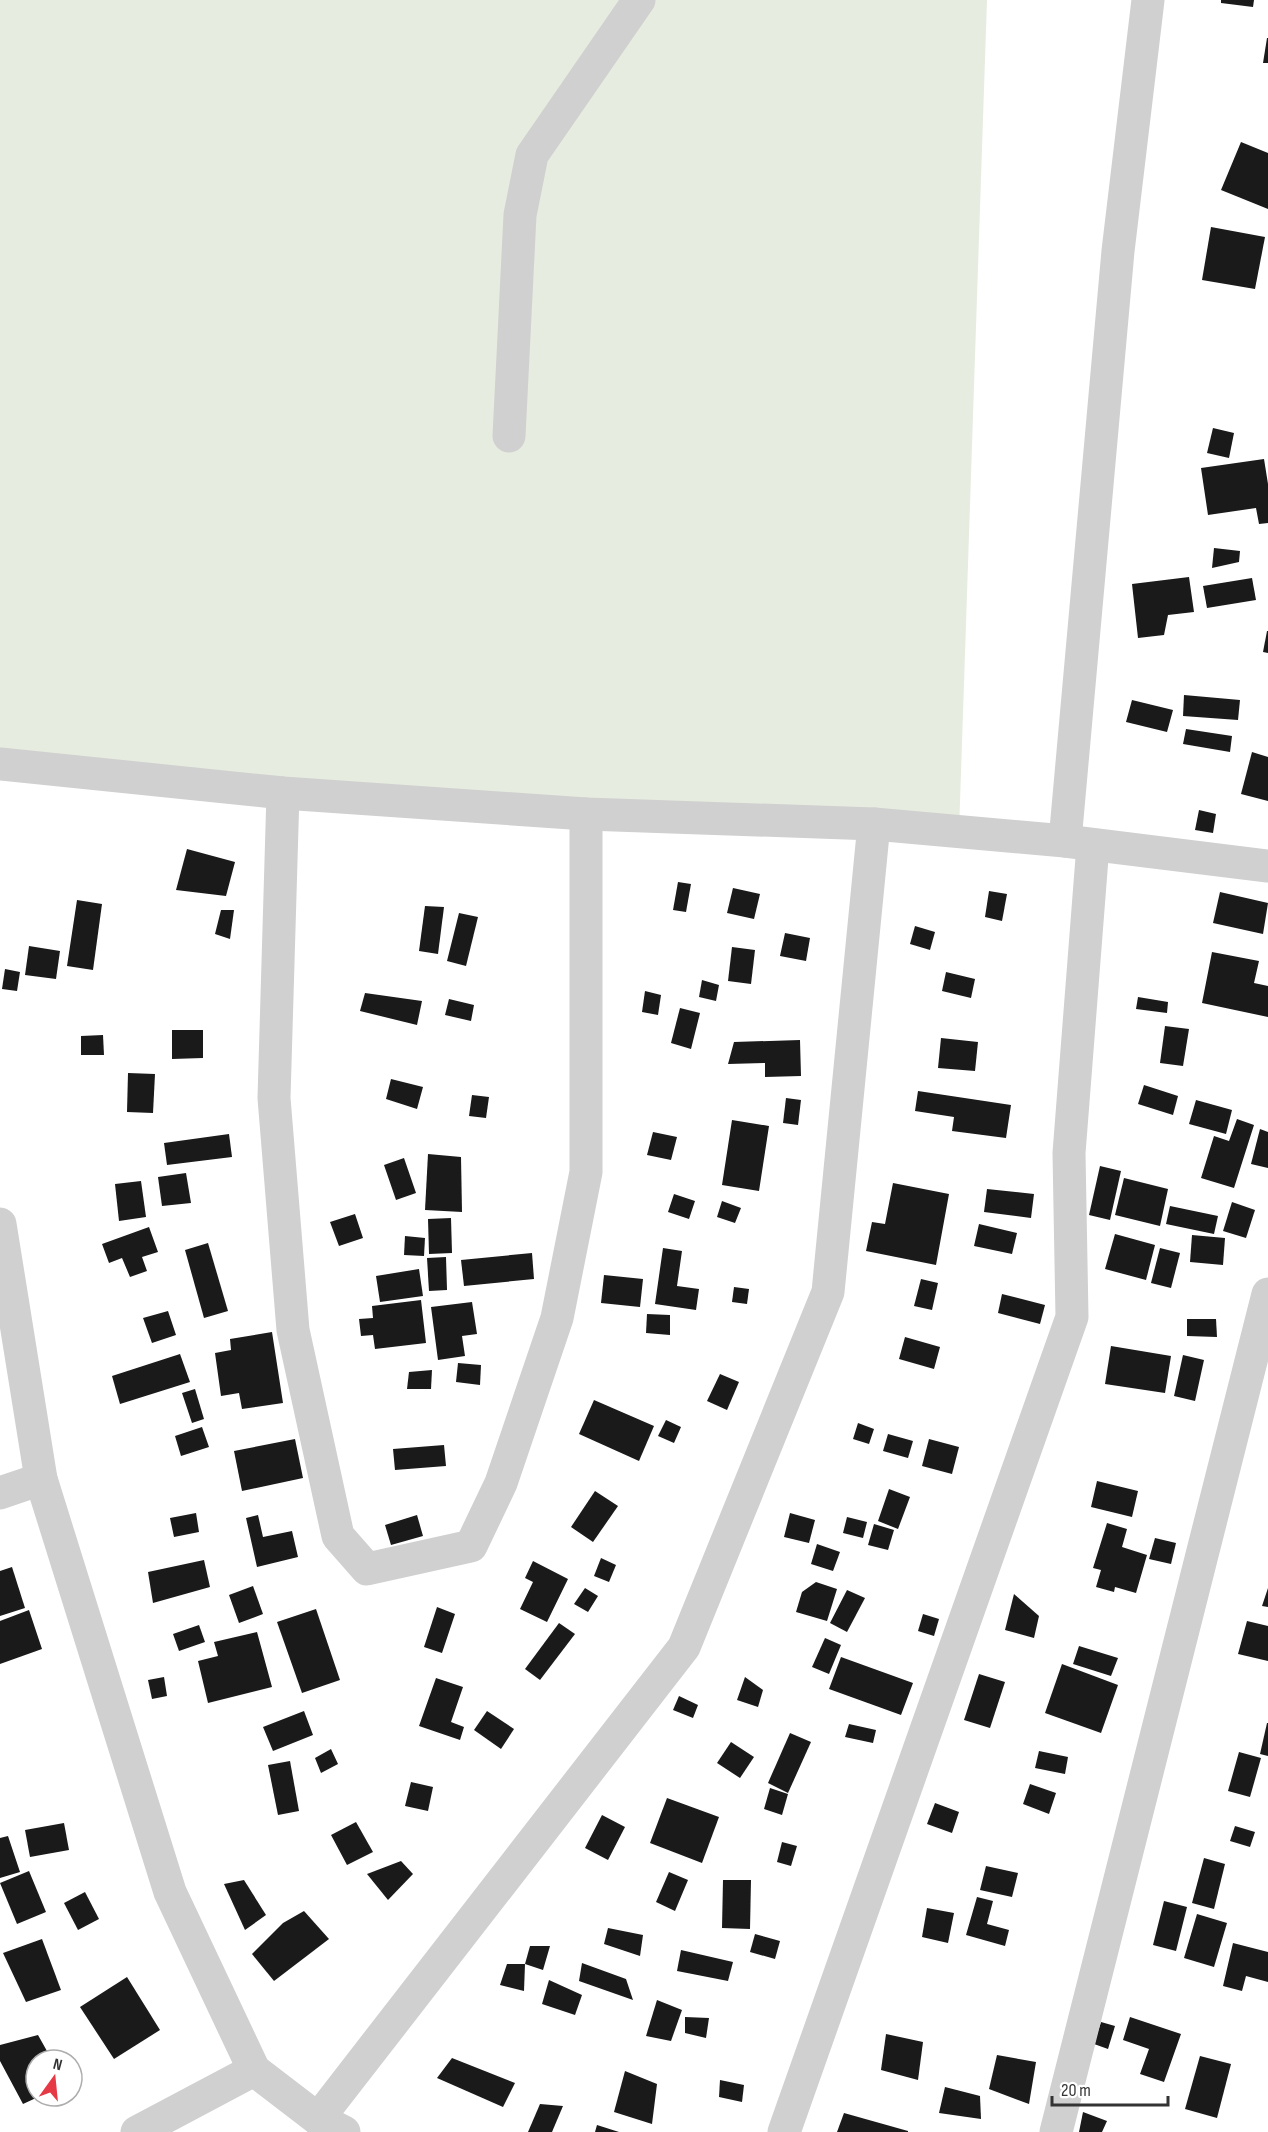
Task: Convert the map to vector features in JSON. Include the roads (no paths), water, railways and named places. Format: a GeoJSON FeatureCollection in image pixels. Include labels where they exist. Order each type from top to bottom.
{"type":"FeatureCollection","features":[{"type":"Feature","properties":{"kind":"street"},"geometry":{"type":"LineString","coordinates":[[509,436],[520,215],[531,155],[639,0]]}},
{"type":"Feature","properties":{"kind":"street"},"geometry":{"type":"LineString","coordinates":[[784,2132],[1072,1317],[1069,1153],[1079,843],[1118,251],[1148,0]]}},
{"type":"Feature","properties":{"kind":"street"},"geometry":{"type":"LineString","coordinates":[[0,764],[283,793],[586,814],[874,824],[1079,843],[1268,866]]}},
{"type":"Feature","properties":{"kind":"street"},"geometry":{"type":"LineString","coordinates":[[283,793],[274,1098],[294,1330],[338,1536],[367,1569],[471,1546],[501,1483],[557,1318],[586,1172],[586,814]]}},
{"type":"Feature","properties":{"kind":"street"},"geometry":{"type":"LineString","coordinates":[[0,1224],[41,1479],[170,1892],[254,2070],[331,2125],[684,1647],[828,1292],[874,824]]}},
{"type":"Feature","properties":{"kind":"street"},"geometry":{"type":"LineString","coordinates":[[1056,2132],[1268,1294]]}},
{"type":"Feature","properties":{"kind":"street"},"geometry":{"type":"LineString","coordinates":[[0,1493],[41,1479]]}},
{"type":"Feature","properties":{"kind":"street"},"geometry":{"type":"LineString","coordinates":[[137,2132],[254,2070]]}}]}
